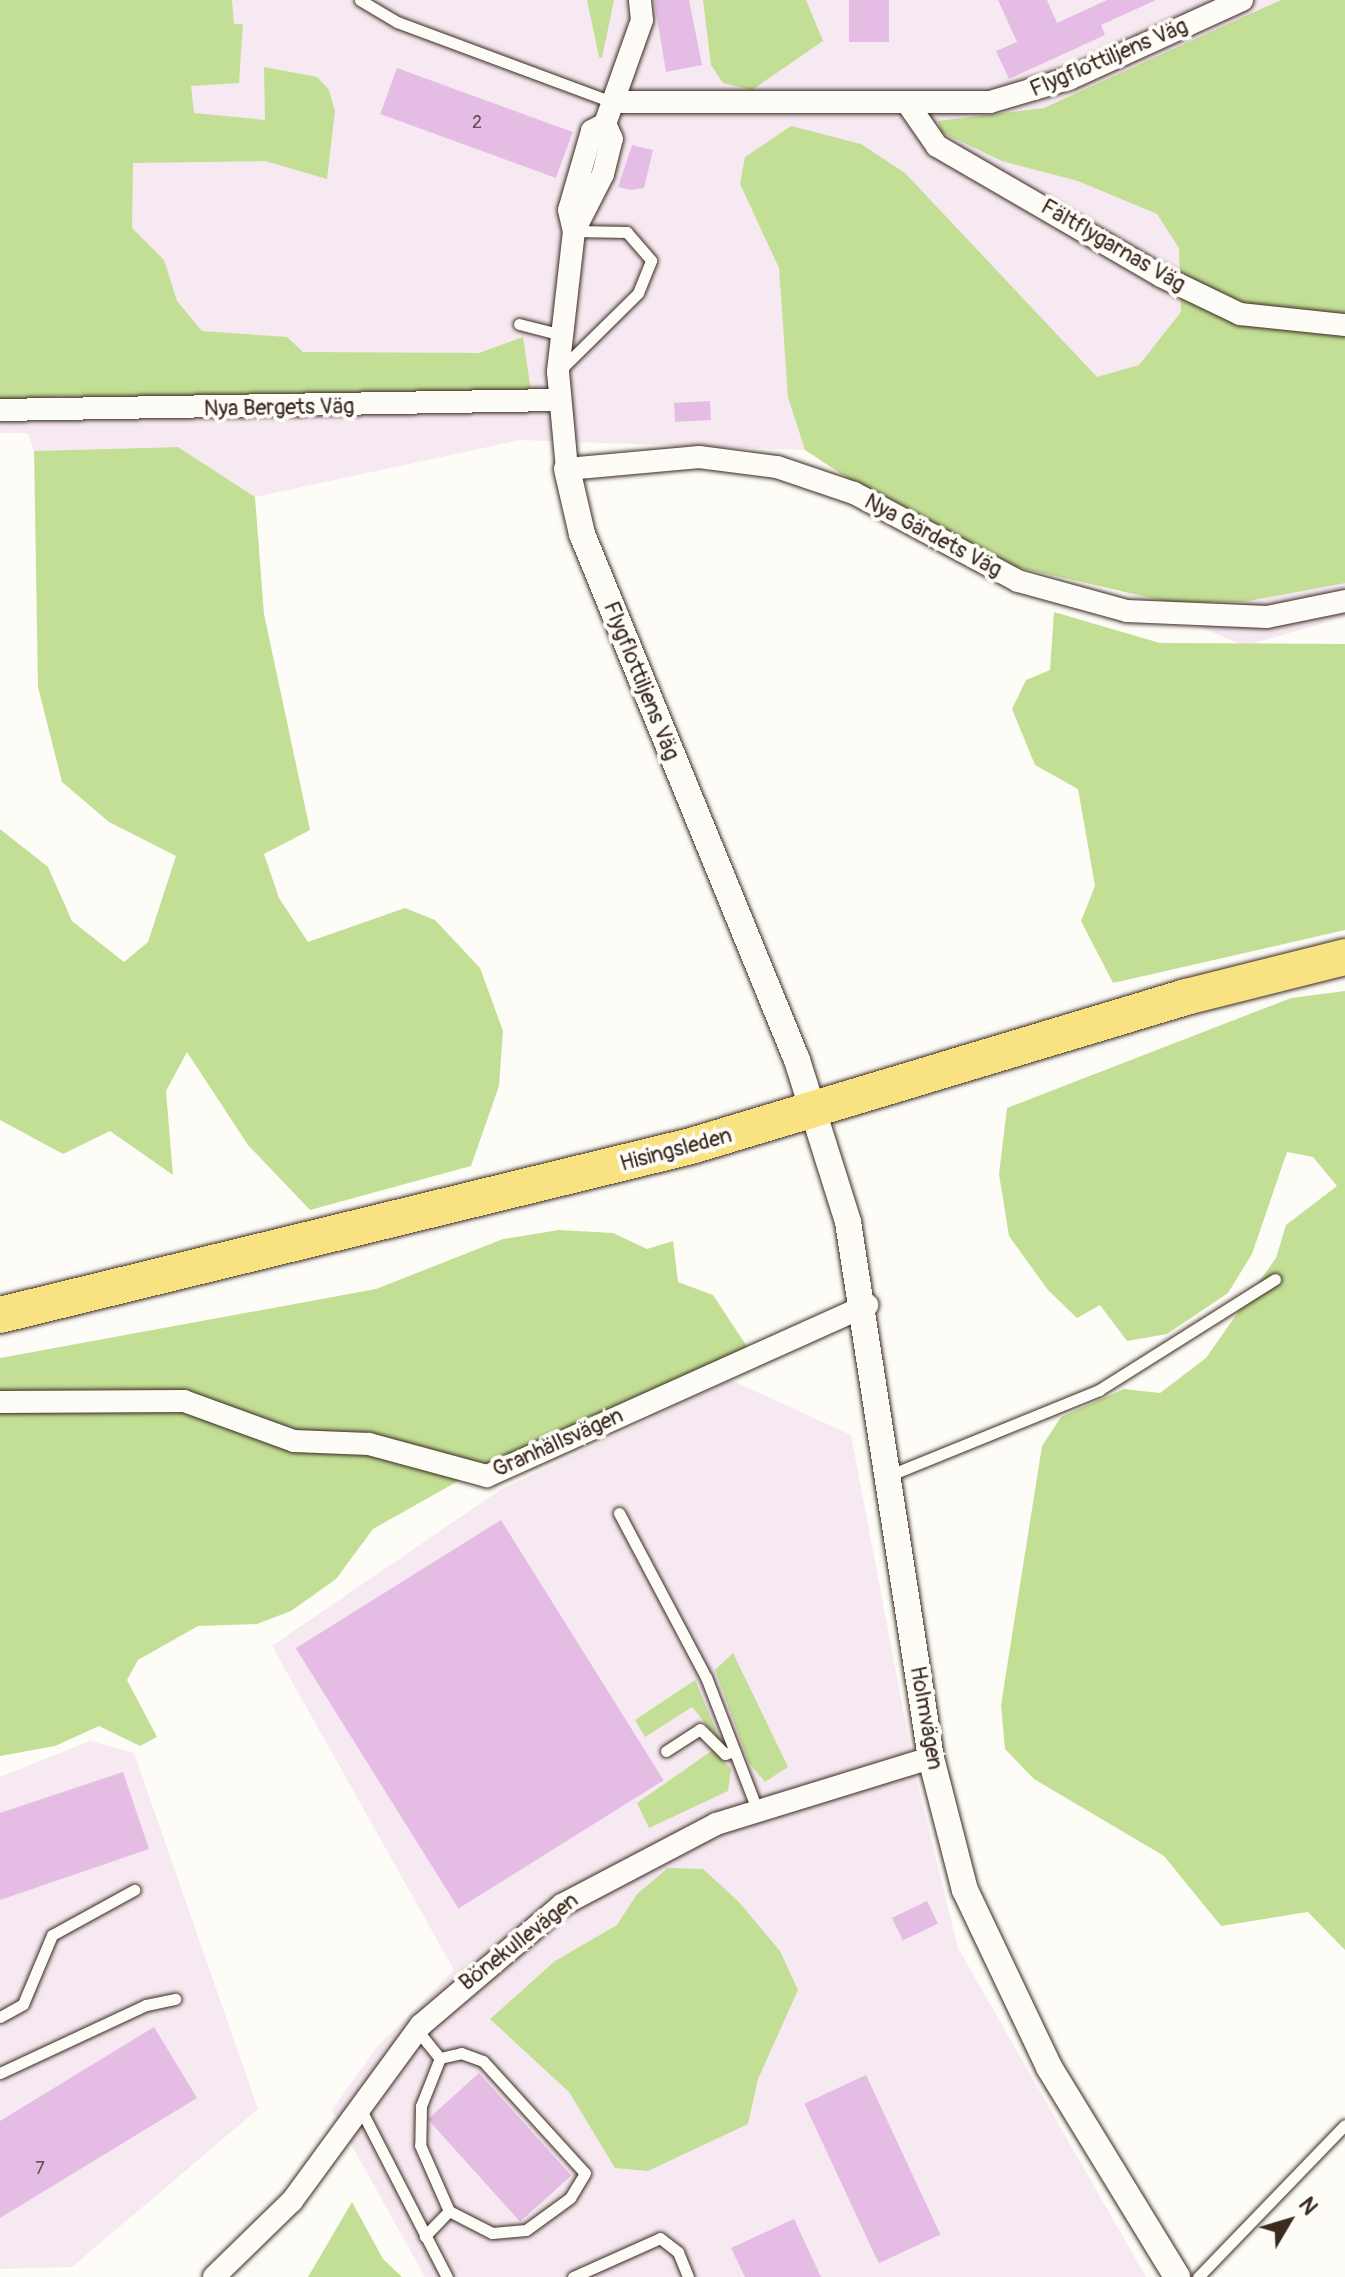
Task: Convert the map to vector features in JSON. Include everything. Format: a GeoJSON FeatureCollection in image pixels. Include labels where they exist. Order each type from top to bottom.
{"type":"FeatureCollection","features":[{"type":"Feature","properties":{"kind":"highway","name":"Hisingsleden"},"geometry":{"type":"LineString","coordinates":[[0,1315],[408,1221],[815,1111],[1186,997],[1345,957]]}},
{"type":"Feature","properties":{"kind":"street"},"geometry":{"type":"LineString","coordinates":[[612,102],[642,20],[640,0]]}},
{"type":"Feature","properties":{"kind":"street","name":"Flygflottiljens Väg"},"geometry":{"type":"LineString","coordinates":[[815,1111],[593,563],[567,469],[558,400],[558,334],[574,231],[569,210],[592,131],[605,124],[612,102],[910,107],[1031,92],[1242,0]]}},
{"type":"Feature","properties":{"kind":"street","name":"Fältflygarnas Väg"},"geometry":{"type":"LineString","coordinates":[[910,107],[937,146],[1161,276],[1240,314],[1345,325]]}},
{"type":"Feature","properties":{"kind":"street","name":"Nya Bergets Väg"},"geometry":{"type":"LineString","coordinates":[[0,410],[558,400]]}},
{"type":"Feature","properties":{"kind":"street","name":"Nya Gärdets Väg"},"geometry":{"type":"LineString","coordinates":[[567,469],[699,457],[777,467],[854,493],[1018,581],[1127,611],[1267,617],[1345,601]]}},
{"type":"Feature","properties":{"kind":"street","name":"Holmvägen"},"geometry":{"type":"LineString","coordinates":[[815,1111],[867,1305],[931,1758],[946,1829],[988,1948],[1049,2067],[1177,2277]]}},
{"type":"Feature","properties":{"kind":"street","name":"Granhällsvägen"},"geometry":{"type":"LineString","coordinates":[[0,1402],[184,1401],[294,1441],[369,1444],[487,1476],[867,1305]]}},
{"type":"Feature","properties":{"kind":"street","name":"Bönekullevägen"},"geometry":{"type":"LineString","coordinates":[[214,2277],[292,2201],[358,2104],[417,2030],[562,1905],[642,1857],[757,1809],[931,1758]]}},
{"type":"Feature","properties":{"kind":"lane"},"geometry":{"type":"LineString","coordinates":[[360,0],[397,22],[612,102]]}},
{"type":"Feature","properties":{"kind":"lane"},"geometry":{"type":"LineString","coordinates":[[558,372],[638,293],[651,260],[627,232],[574,231]]}},
{"type":"Feature","properties":{"kind":"lane"},"geometry":{"type":"LineString","coordinates":[[519,324],[558,334]]}},
{"type":"Feature","properties":{"kind":"lane"},"geometry":{"type":"LineString","coordinates":[[890,1475],[1099,1390],[1275,1279]]}},
{"type":"Feature","properties":{"kind":"lane"},"geometry":{"type":"LineString","coordinates":[[619,1513],[706,1677],[757,1809]]}},
{"type":"Feature","properties":{"kind":"lane"},"geometry":{"type":"LineString","coordinates":[[666,1751],[700,1729],[725,1754],[735,1751]]}},
{"type":"Feature","properties":{"kind":"lane"},"geometry":{"type":"LineString","coordinates":[[0,2017],[23,2004],[52,1935],[134,1890]]}},
{"type":"Feature","properties":{"kind":"lane"},"geometry":{"type":"LineString","coordinates":[[0,2073],[146,2005],[175,1999]]}},
{"type":"Feature","properties":{"kind":"lane"},"geometry":{"type":"LineString","coordinates":[[417,2030],[440,2058]]}},
{"type":"Feature","properties":{"kind":"lane"},"geometry":{"type":"LineString","coordinates":[[461,2053],[483,2061],[585,2173],[570,2198],[526,2230],[492,2233],[449,2211],[420,2145],[421,2106],[440,2058],[461,2053]]}},
{"type":"Feature","properties":{"kind":"lane"},"geometry":{"type":"LineString","coordinates":[[358,2104],[374,2122],[425,2236],[447,2277]]}},
{"type":"Feature","properties":{"kind":"lane"},"geometry":{"type":"LineString","coordinates":[[1198,2277],[1345,2125]]}},
{"type":"Feature","properties":{"kind":"lane"},"geometry":{"type":"LineString","coordinates":[[425,2236],[449,2211]]}},
{"type":"Feature","properties":{"kind":"lane"},"geometry":{"type":"LineString","coordinates":[[573,2277],[660,2238],[678,2252],[688,2277]]}},
{"type":"Feature","properties":{"kind":"shaded area"},"geometry":{"type":"Polygon","coordinates":[[[0,0],[1345,0],[1345,617],[1244,646],[805,450],[520,440],[255,497],[178,447],[34,451],[28,433],[0,433],[0,0]]]}},
{"type":"Feature","properties":{"kind":"shaded area"},"geometry":{"type":"Polygon","coordinates":[[[731,1380],[851,1435],[916,1778],[958,1948],[1146,2277],[425,2277],[332,2110],[376,2048],[454,1970],[272,1646],[500,1490],[731,1380]]]}},
{"type":"Feature","properties":{"kind":"shaded area"},"geometry":{"type":"Polygon","coordinates":[[[90,1741],[134,1753],[258,2109],[72,2267],[0,2269],[0,1777],[90,1741]]]}},
{"type":"Feature","properties":{"kind":"green space"},"geometry":{"type":"Polygon","coordinates":[[[0,0],[232,0],[234,24],[243,24],[239,83],[191,86],[194,113],[265,120],[264,67],[317,77],[329,90],[335,111],[327,179],[265,161],[133,163],[132,228],[164,260],[177,301],[202,331],[287,337],[303,352],[479,353],[523,337],[531,391],[109,401],[59,396],[0,404],[0,0]]]}},
{"type":"Feature","properties":{"kind":"green space"},"geometry":{"type":"Polygon","coordinates":[[[587,0],[614,0],[602,58],[599,57],[587,0]]]}},
{"type":"Feature","properties":{"kind":"green space"},"geometry":{"type":"Polygon","coordinates":[[[703,0],[806,0],[823,41],[752,90],[723,83],[711,65],[703,0]]]}},
{"type":"Feature","properties":{"kind":"green space"},"geometry":{"type":"Polygon","coordinates":[[[1281,0],[1345,0],[1345,583],[1243,602],[1169,602],[1012,566],[923,528],[805,450],[788,397],[779,268],[740,184],[745,157],[791,126],[861,144],[905,173],[1097,377],[1139,365],[1181,312],[1179,248],[1157,214],[1078,181],[1002,161],[941,132],[938,121],[1044,108],[1281,0]]]}},
{"type":"Feature","properties":{"kind":"green space"},"geometry":{"type":"Polygon","coordinates":[[[178,447],[255,497],[264,614],[310,830],[264,854],[279,898],[308,942],[405,908],[435,920],[480,968],[503,1031],[499,1086],[471,1166],[310,1210],[248,1145],[187,1052],[166,1091],[173,1175],[110,1131],[63,1154],[0,1120],[0,829],[48,867],[72,921],[124,962],[148,942],[176,856],[109,822],[62,782],[38,687],[34,451],[178,447]]]}},
{"type":"Feature","properties":{"kind":"green space"},"geometry":{"type":"Polygon","coordinates":[[[1054,612],[1160,643],[1345,644],[1345,930],[1113,983],[1081,921],[1095,886],[1078,789],[1035,765],[1012,709],[1026,680],[1050,670],[1054,612]]]}},
{"type":"Feature","properties":{"kind":"green space"},"geometry":{"type":"Polygon","coordinates":[[[1345,991],[1345,1950],[1308,1912],[1221,1926],[1164,1856],[1034,1779],[1005,1749],[1001,1705],[1042,1446],[1061,1417],[1124,1389],[1160,1393],[1206,1358],[1276,1258],[1286,1225],[1337,1186],[1313,1157],[1287,1152],[1252,1254],[1228,1293],[1167,1334],[1127,1341],[1100,1305],[1077,1318],[1048,1290],[1009,1236],[999,1174],[1007,1108],[1291,998],[1345,991]]]}},
{"type":"Feature","properties":{"kind":"green space"},"geometry":{"type":"Polygon","coordinates":[[[559,1230],[613,1233],[647,1249],[673,1241],[678,1282],[713,1295],[748,1348],[483,1467],[373,1529],[336,1579],[291,1611],[257,1624],[198,1626],[138,1660],[127,1680],[157,1737],[140,1746],[99,1726],[55,1746],[0,1756],[0,1358],[376,1289],[503,1239],[559,1230]]]}},
{"type":"Feature","properties":{"kind":"green space"},"geometry":{"type":"Polygon","coordinates":[[[733,1653],[788,1767],[765,1782],[749,1763],[715,1670],[733,1653]]]}},
{"type":"Feature","properties":{"kind":"green space"},"geometry":{"type":"Polygon","coordinates":[[[695,1680],[721,1742],[692,1707],[645,1737],[635,1720],[695,1680]]]}},
{"type":"Feature","properties":{"kind":"green space"},"geometry":{"type":"Polygon","coordinates":[[[713,1750],[731,1769],[728,1791],[649,1828],[637,1803],[713,1750]]]}},
{"type":"Feature","properties":{"kind":"green space"},"geometry":{"type":"Polygon","coordinates":[[[668,1868],[703,1869],[739,1902],[780,1951],[798,1990],[758,2079],[748,2124],[648,2171],[615,2168],[569,2092],[490,2019],[555,1961],[617,1925],[637,1894],[668,1868]]]}},
{"type":"Feature","properties":{"kind":"green space"},"geometry":{"type":"Polygon","coordinates":[[[352,2202],[383,2259],[402,2277],[308,2277],[352,2202]]]}},
{"type":"Feature","properties":{"kind":"building"},"geometry":{"type":"Polygon","coordinates":[[[654,0],[689,0],[702,65],[666,72],[654,0]]]}},
{"type":"Feature","properties":{"kind":"building"},"geometry":{"type":"Polygon","coordinates":[[[849,0],[889,0],[889,42],[849,42],[849,0]]]}},
{"type":"Feature","properties":{"kind":"building"},"geometry":{"type":"Polygon","coordinates":[[[998,0],[1047,0],[1057,23],[1107,0],[1156,0],[1101,25],[1105,35],[1009,79],[996,51],[1017,42],[998,0]]]}},
{"type":"Feature","properties":{"kind":"building"},"geometry":{"type":"Polygon","coordinates":[[[397,68],[573,132],[556,178],[380,114],[397,68]]]}},
{"type":"Feature","properties":{"kind":"building"},"geometry":{"type":"Polygon","coordinates":[[[632,145],[653,150],[644,188],[631,190],[618,187],[632,145]]]}},
{"type":"Feature","properties":{"kind":"building"},"geometry":{"type":"Polygon","coordinates":[[[710,401],[711,420],[675,422],[674,403],[710,401]]]}},
{"type":"Feature","properties":{"kind":"building"},"geometry":{"type":"Polygon","coordinates":[[[501,1520],[664,1780],[458,1909],[296,1648],[501,1520]]]}},
{"type":"Feature","properties":{"kind":"building"},"geometry":{"type":"Polygon","coordinates":[[[123,1772],[149,1849],[0,1900],[0,1813],[123,1772]]]}},
{"type":"Feature","properties":{"kind":"building"},"geometry":{"type":"Polygon","coordinates":[[[927,1901],[938,1923],[903,1941],[892,1918],[927,1901]]]}},
{"type":"Feature","properties":{"kind":"building"},"geometry":{"type":"Polygon","coordinates":[[[154,2027],[197,2098],[0,2218],[0,2121],[154,2027]]]}},
{"type":"Feature","properties":{"kind":"building"},"geometry":{"type":"Polygon","coordinates":[[[479,2073],[571,2176],[520,2222],[428,2119],[479,2073]]]}},
{"type":"Feature","properties":{"kind":"building"},"geometry":{"type":"Polygon","coordinates":[[[866,2075],[940,2235],[879,2263],[804,2104],[866,2075]]]}},
{"type":"Feature","properties":{"kind":"building"},"geometry":{"type":"Polygon","coordinates":[[[794,2219],[821,2277],[745,2277],[731,2248],[794,2219]]]}}]}
